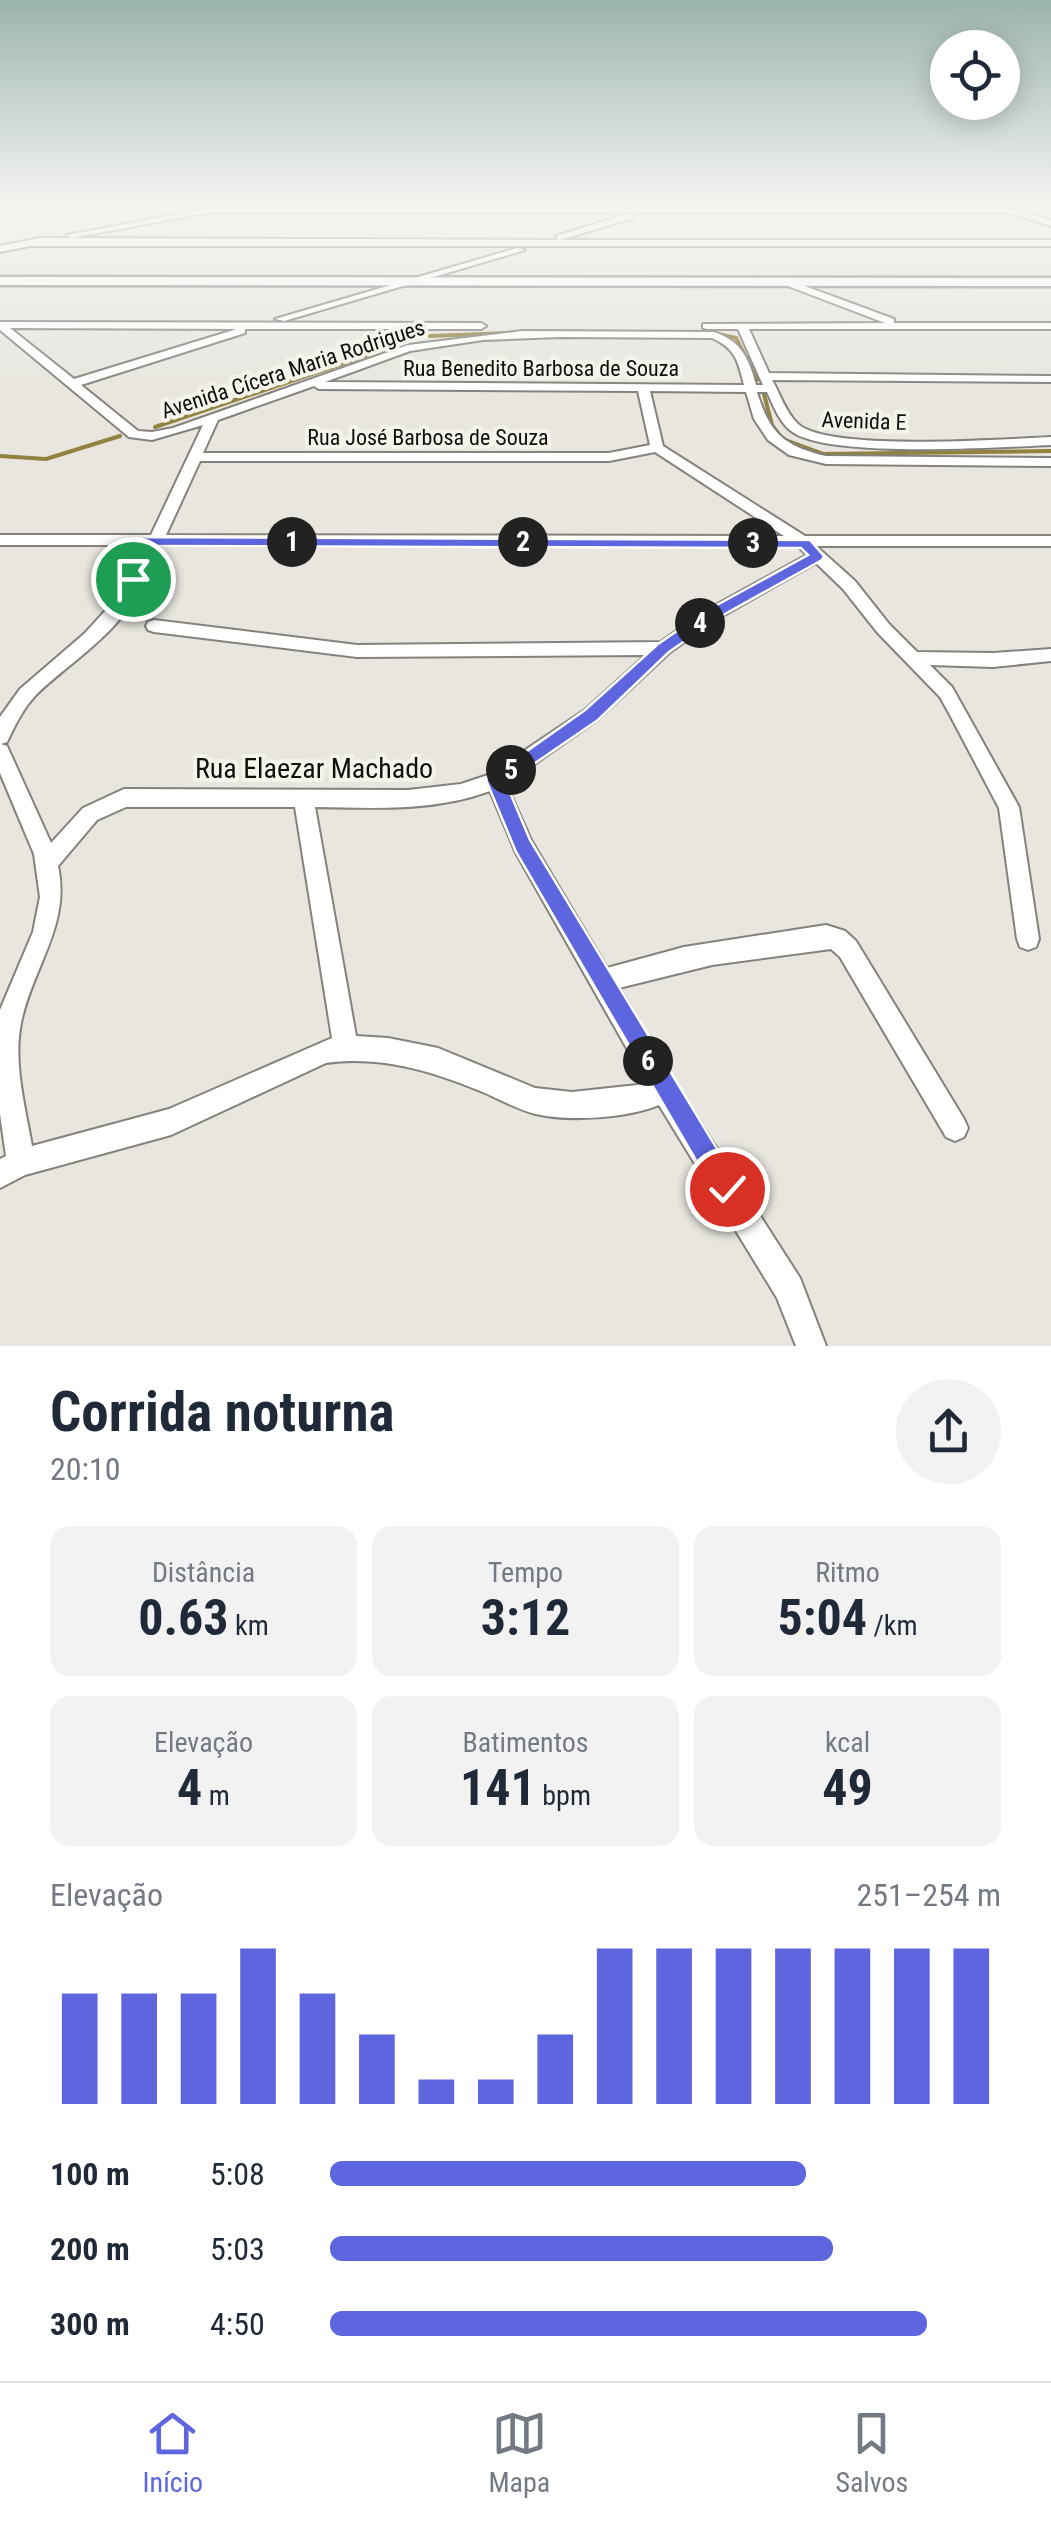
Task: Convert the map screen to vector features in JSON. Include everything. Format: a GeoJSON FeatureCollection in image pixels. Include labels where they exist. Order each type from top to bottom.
{"type":"FeatureCollection","features":[{"type":"Feature","properties":{"kind":"street"},"geometry":{"type":"LineString","coordinates":[[416,282],[462,268]]}},
{"type":"Feature","properties":{"kind":"street"},"geometry":{"type":"LineString","coordinates":[[783,281],[904,326]]}},
{"type":"Feature","properties":{"kind":"street"},"geometry":{"type":"LineString","coordinates":[[0,283],[359,289],[416,282],[1051,282]]}},
{"type":"Feature","properties":{"kind":"street"},"geometry":{"type":"LineString","coordinates":[[1,325],[74,383],[258,326],[359,289]]}},
{"type":"Feature","properties":{"kind":"street"},"geometry":{"type":"LineString","coordinates":[[1,325],[1051,326]]}},
{"type":"Feature","properties":{"kind":"street"},"geometry":{"type":"LineString","coordinates":[[402,326],[408,348]]}},
{"type":"Feature","properties":{"kind":"street","name":"Avenida E"},"geometry":{"type":"LineString","coordinates":[[742,326],[796,430],[824,442],[1051,441]]}},
{"type":"Feature","properties":{"kind":"street","name":"Avenida Cícera Maria Rodrigues"},"geometry":{"type":"LineString","coordinates":[[74,383],[134,434],[164,434],[408,348],[482,336],[714,335],[732,343],[766,434],[782,448],[809,458],[1051,462]]}},
{"type":"Feature","properties":{"kind":"street","name":"Rua Benedito Barbosa de Souza"},"geometry":{"type":"LineString","coordinates":[[308,385],[752,390],[770,383],[1051,379]]}},
{"type":"Feature","properties":{"kind":"street"},"geometry":{"type":"LineString","coordinates":[[643,388],[657,448],[811,550],[849,584],[946,692],[1009,807],[1028,939]]}},
{"type":"Feature","properties":{"kind":"street"},"geometry":{"type":"LineString","coordinates":[[156,541],[214,416]]}},
{"type":"Feature","properties":{"kind":"street","name":"Rua José Barbosa de Souza"},"geometry":{"type":"LineString","coordinates":[[198,457],[609,457],[657,448]]}},
{"type":"Feature","properties":{"kind":"street"},"geometry":{"type":"LineString","coordinates":[[0,540],[811,550],[1051,541]]}},
{"type":"Feature","properties":{"kind":"street"},"geometry":{"type":"LineString","coordinates":[[0,721],[116,608],[133,579],[125,541]]}},
{"type":"Feature","properties":{"kind":"street","name":"Rua Elaezar Machado"},"geometry":{"type":"LineString","coordinates":[[46,864],[90,814],[124,798],[408,799],[461,793],[495,780],[592,715],[664,648],[811,550]]}},
{"type":"Feature","properties":{"kind":"street"},"geometry":{"type":"LineString","coordinates":[[154,626],[357,651],[664,648]]}},
{"type":"Feature","properties":{"kind":"street"},"geometry":{"type":"LineString","coordinates":[[912,658],[1047,658]]}},
{"type":"Feature","properties":{"kind":"street"},"geometry":{"type":"LineString","coordinates":[[0,737],[14,705]]}},
{"type":"Feature","properties":{"kind":"street"},"geometry":{"type":"LineString","coordinates":[[0,752],[46,864],[52,893],[48,920],[15,1000],[8,1029],[10,1168],[171,1122],[325,1050],[346,1048],[438,1060],[535,1101],[572,1105],[615,1102],[646,1098],[664,1089]]}},
{"type":"Feature","properties":{"kind":"street"},"geometry":{"type":"LineString","coordinates":[[495,780],[523,846],[664,1089],[789,1289],[811,1346]]}},
{"type":"Feature","properties":{"kind":"street"},"geometry":{"type":"LineString","coordinates":[[303,797],[346,1048]]}},
{"type":"Feature","properties":{"kind":"street"},"geometry":{"type":"LineString","coordinates":[[602,982],[631,971],[733,952],[826,936],[838,939],[848,949],[955,1128]]}},
{"type":"Feature","properties":{"kind":"waterway"},"geometry":{"type":"LineString","coordinates":[[430,336],[512,333]]}},
{"type":"Feature","properties":{"kind":"waterway"},"geometry":{"type":"LineString","coordinates":[[713,333],[736,338],[757,380]]}},
{"type":"Feature","properties":{"kind":"waterway"},"geometry":{"type":"LineString","coordinates":[[155,427],[392,347]]}},
{"type":"Feature","properties":{"kind":"waterway"},"geometry":{"type":"LineString","coordinates":[[764,394],[772,425],[782,439],[823,454],[1051,451]]}},
{"type":"Feature","properties":{"kind":"waterway"},"geometry":{"type":"LineString","coordinates":[[0,456],[46,459],[120,436]]}},
{"type":"Feature","properties":{"kind":"route"},"geometry":{"type":"LineString","coordinates":[[133,579],[125,541],[805,543],[817,556],[711,615],[664,648],[592,715],[495,780],[523,846],[664,1089],[727,1189]]}}]}
